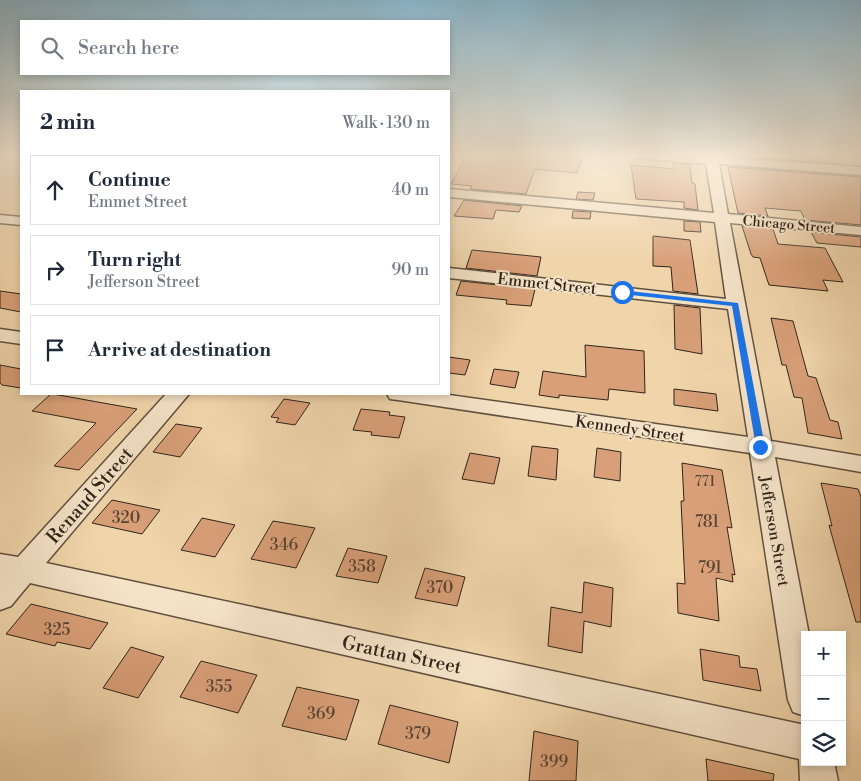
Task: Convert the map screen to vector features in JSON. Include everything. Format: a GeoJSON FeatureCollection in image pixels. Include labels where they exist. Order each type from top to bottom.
{"type":"FeatureCollection","features":[{"type":"Feature","properties":{"kind":"street","name":"Jefferson Street"},"geometry":{"type":"LineString","coordinates":[[718,191],[801,678]]}},
{"type":"Feature","properties":{"kind":"street","name":"Chicago Street"},"geometry":{"type":"LineString","coordinates":[[450,193],[861,231]]}},
{"type":"Feature","properties":{"kind":"street"},"geometry":{"type":"LineString","coordinates":[[0,219],[20,221]]}},
{"type":"Feature","properties":{"kind":"street","name":"Emmet Street"},"geometry":{"type":"LineString","coordinates":[[450,273],[736,305]]}},
{"type":"Feature","properties":{"kind":"street"},"geometry":{"type":"LineString","coordinates":[[0,334],[20,338]]}},
{"type":"Feature","properties":{"kind":"street","name":"Renaud Street"},"geometry":{"type":"LineString","coordinates":[[0,597],[12,568],[177,395]]}},
{"type":"Feature","properties":{"kind":"street","name":"Kennedy Street"},"geometry":{"type":"LineString","coordinates":[[405,395],[760,447],[861,464]]}},
{"type":"Feature","properties":{"kind":"street","name":"Grattan Street"},"geometry":{"type":"LineString","coordinates":[[12,568],[801,742]]}},
{"type":"Feature","properties":{"kind":"street"},"geometry":{"type":"LineString","coordinates":[[817,766],[819,781]]}},
{"type":"Feature","properties":{"kind":"building"},"geometry":{"type":"Polygon","coordinates":[[[497,191],[527,191],[526,194],[497,191]]]}},
{"type":"Feature","properties":{"kind":"building"},"geometry":{"type":"Polygon","coordinates":[[[635,191],[696,191],[698,210],[684,208],[684,202],[636,199],[635,191]]]}},
{"type":"Feature","properties":{"kind":"building"},"geometry":{"type":"Polygon","coordinates":[[[733,191],[861,191],[861,225],[805,220],[801,211],[765,208],[768,216],[738,213],[733,191]]]}},
{"type":"Feature","properties":{"kind":"building"},"geometry":{"type":"Polygon","coordinates":[[[578,192],[595,193],[593,200],[576,199],[578,192]]]}},
{"type":"Feature","properties":{"kind":"building"},"geometry":{"type":"Polygon","coordinates":[[[464,200],[522,206],[519,212],[496,210],[493,219],[454,216],[464,200]]]}},
{"type":"Feature","properties":{"kind":"building"},"geometry":{"type":"Polygon","coordinates":[[[573,211],[591,212],[590,219],[572,218],[573,211]]]}},
{"type":"Feature","properties":{"kind":"building"},"geometry":{"type":"Polygon","coordinates":[[[684,221],[700,222],[701,232],[684,231],[684,221]]]}},
{"type":"Feature","properties":{"kind":"building"},"geometry":{"type":"Polygon","coordinates":[[[742,226],[773,229],[778,244],[825,248],[843,282],[823,280],[828,291],[769,285],[760,258],[753,257],[751,254],[742,226]]]}},
{"type":"Feature","properties":{"kind":"building"},"geometry":{"type":"Polygon","coordinates":[[[811,232],[861,237],[861,247],[817,243],[811,232]]]}},
{"type":"Feature","properties":{"kind":"building"},"geometry":{"type":"Polygon","coordinates":[[[653,236],[690,240],[698,294],[673,291],[671,267],[653,266],[653,236]]]}},
{"type":"Feature","properties":{"kind":"building"},"geometry":{"type":"Polygon","coordinates":[[[472,250],[541,257],[537,276],[466,268],[472,250]]]}},
{"type":"Feature","properties":{"kind":"building"},"geometry":{"type":"Polygon","coordinates":[[[461,281],[535,289],[531,306],[506,304],[507,300],[456,295],[461,281]]]}},
{"type":"Feature","properties":{"kind":"building"},"geometry":{"type":"Polygon","coordinates":[[[0,291],[20,294],[20,312],[0,308],[0,291]]]}},
{"type":"Feature","properties":{"kind":"building"},"geometry":{"type":"Polygon","coordinates":[[[674,305],[700,308],[702,354],[675,349],[674,305]]]}},
{"type":"Feature","properties":{"kind":"building"},"geometry":{"type":"Polygon","coordinates":[[[771,318],[793,321],[808,376],[816,378],[830,420],[838,422],[842,439],[808,433],[802,398],[794,397],[786,365],[782,365],[771,318]]]}},
{"type":"Feature","properties":{"kind":"building"},"geometry":{"type":"Polygon","coordinates":[[[585,345],[644,351],[645,393],[609,389],[608,400],[559,395],[559,398],[539,395],[543,371],[586,377],[585,345]]]}},
{"type":"Feature","properties":{"kind":"building"},"geometry":{"type":"Polygon","coordinates":[[[450,357],[470,360],[465,375],[450,373],[450,357]]]}},
{"type":"Feature","properties":{"kind":"building"},"geometry":{"type":"Polygon","coordinates":[[[0,365],[20,369],[20,388],[0,383],[0,365]]]}},
{"type":"Feature","properties":{"kind":"building"},"geometry":{"type":"Polygon","coordinates":[[[494,369],[519,372],[515,388],[490,384],[494,369]]]}},
{"type":"Feature","properties":{"kind":"building"},"geometry":{"type":"Polygon","coordinates":[[[674,389],[716,394],[718,411],[674,405],[674,389]]]}},
{"type":"Feature","properties":{"kind":"building"},"geometry":{"type":"Polygon","coordinates":[[[50,395],[137,409],[79,470],[54,466],[96,423],[32,411],[50,395]]]}},
{"type":"Feature","properties":{"kind":"building"},"geometry":{"type":"Polygon","coordinates":[[[284,399],[310,403],[295,425],[276,422],[279,418],[271,417],[284,399]]]}},
{"type":"Feature","properties":{"kind":"building"},"geometry":{"type":"Polygon","coordinates":[[[361,409],[390,412],[389,415],[405,417],[399,438],[371,435],[372,432],[353,430],[361,409]]]}},
{"type":"Feature","properties":{"kind":"building"},"geometry":{"type":"Polygon","coordinates":[[[176,424],[202,428],[180,457],[153,452],[176,424]]]}},
{"type":"Feature","properties":{"kind":"building"},"geometry":{"type":"Polygon","coordinates":[[[532,446],[558,449],[556,480],[528,476],[532,446]]]}},
{"type":"Feature","properties":{"kind":"building"},"geometry":{"type":"Polygon","coordinates":[[[597,448],[621,452],[620,481],[594,477],[597,448]]]}},
{"type":"Feature","properties":{"kind":"building"},"geometry":{"type":"Polygon","coordinates":[[[470,453],[500,458],[494,484],[462,479],[470,453]]]}},
{"type":"Feature","properties":{"kind":"building"},"geometry":{"type":"Polygon","coordinates":[[[682,463],[722,470],[732,528],[727,527],[735,575],[732,574],[733,582],[716,578],[719,621],[678,613],[677,583],[685,584],[681,501],[684,501],[682,463]]]}},
{"type":"Feature","properties":{"kind":"building"},"geometry":{"type":"Polygon","coordinates":[[[821,483],[858,489],[861,497],[861,622],[856,622],[829,525],[832,526],[821,483]]]}},
{"type":"Feature","properties":{"kind":"building"},"geometry":{"type":"Polygon","coordinates":[[[112,500],[160,510],[142,534],[92,523],[112,500]]]}},
{"type":"Feature","properties":{"kind":"building"},"geometry":{"type":"Polygon","coordinates":[[[202,518],[235,525],[215,557],[181,550],[202,518]]]}},
{"type":"Feature","properties":{"kind":"building"},"geometry":{"type":"Polygon","coordinates":[[[273,521],[315,528],[296,568],[251,559],[273,521]]]}},
{"type":"Feature","properties":{"kind":"building"},"geometry":{"type":"Polygon","coordinates":[[[348,548],[387,556],[378,583],[336,576],[348,548]]]}},
{"type":"Feature","properties":{"kind":"building"},"geometry":{"type":"Polygon","coordinates":[[[425,568],[465,577],[457,606],[415,598],[425,568]]]}},
{"type":"Feature","properties":{"kind":"building"},"geometry":{"type":"Polygon","coordinates":[[[584,582],[613,588],[611,627],[584,621],[582,653],[548,646],[551,607],[582,613],[584,582]]]}},
{"type":"Feature","properties":{"kind":"building"},"geometry":{"type":"Polygon","coordinates":[[[31,604],[108,623],[90,649],[57,642],[55,646],[6,634],[31,604]]]}},
{"type":"Feature","properties":{"kind":"building"},"geometry":{"type":"Polygon","coordinates":[[[131,647],[164,657],[138,698],[103,688],[131,647]]]}},
{"type":"Feature","properties":{"kind":"building"},"geometry":{"type":"Polygon","coordinates":[[[700,649],[739,656],[740,667],[757,669],[761,691],[703,680],[700,649]]]}},
{"type":"Feature","properties":{"kind":"building"},"geometry":{"type":"Polygon","coordinates":[[[201,661],[257,675],[238,713],[180,697],[201,661]]]}},
{"type":"Feature","properties":{"kind":"building"},"geometry":{"type":"Polygon","coordinates":[[[297,687],[359,700],[346,740],[282,726],[297,687]]]}},
{"type":"Feature","properties":{"kind":"building"},"geometry":{"type":"Polygon","coordinates":[[[390,705],[458,722],[449,763],[378,744],[390,705]]]}},
{"type":"Feature","properties":{"kind":"building"},"geometry":{"type":"Polygon","coordinates":[[[534,731],[578,741],[576,781],[529,781],[534,731]]]}},
{"type":"Feature","properties":{"kind":"building"},"geometry":{"type":"Polygon","coordinates":[[[706,759],[774,774],[773,781],[708,781],[706,759]]]}},
{"type":"Feature","properties":{"kind":"route"},"geometry":{"type":"LineString","coordinates":[[622,292],[736,305],[760,447]]}}]}
